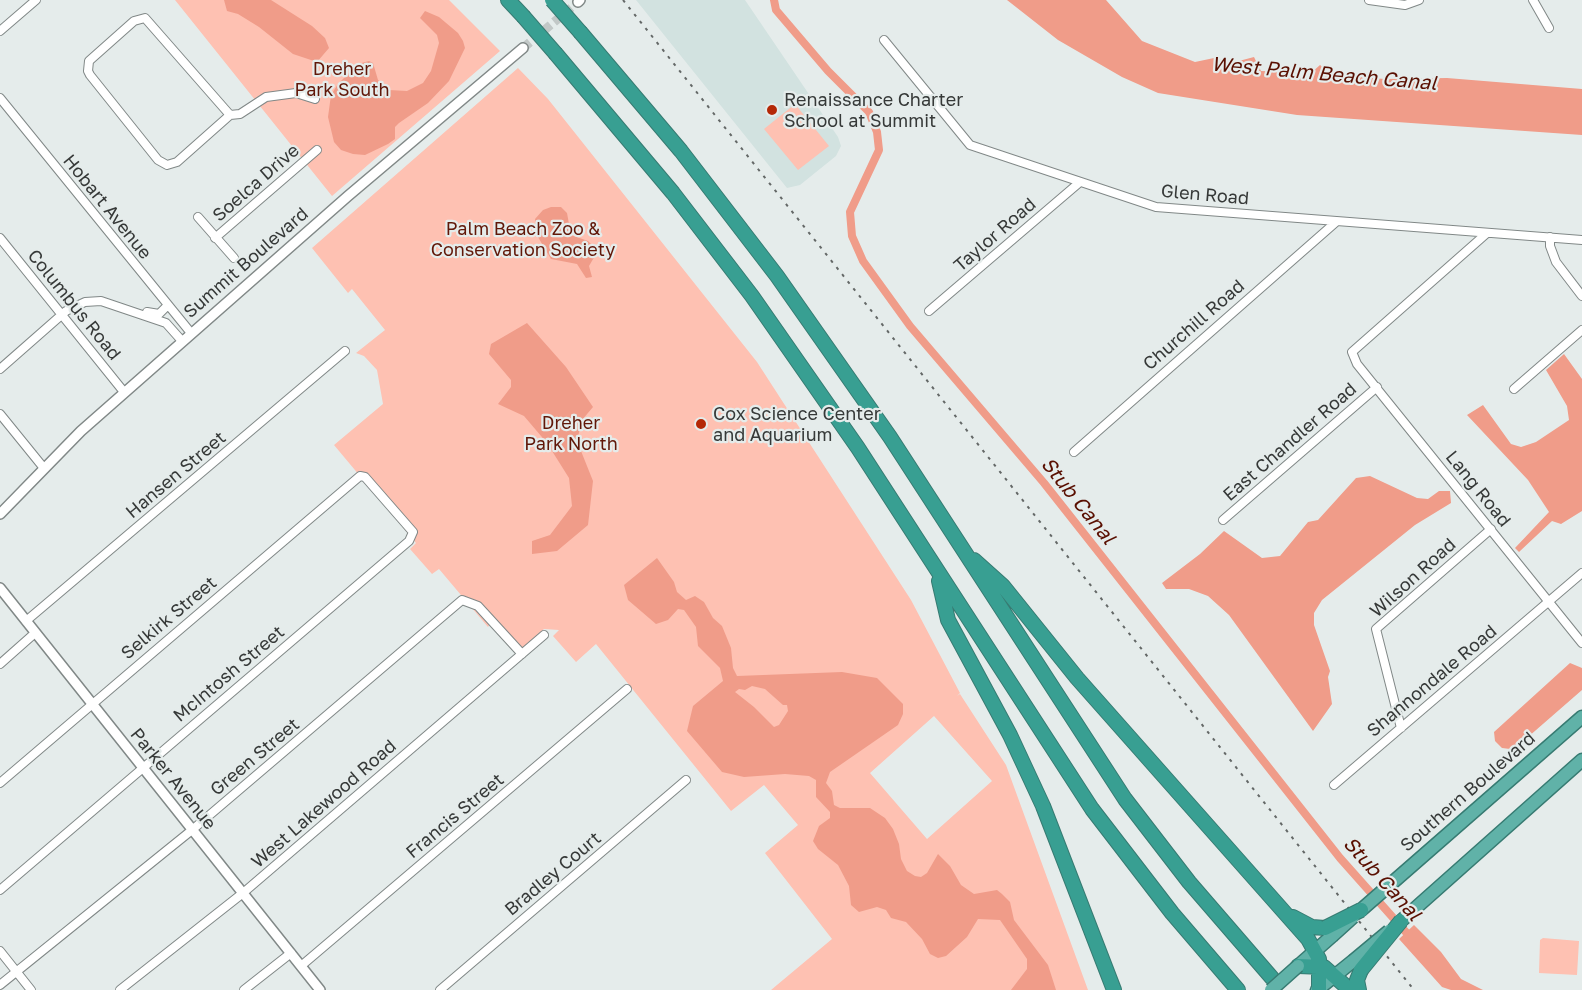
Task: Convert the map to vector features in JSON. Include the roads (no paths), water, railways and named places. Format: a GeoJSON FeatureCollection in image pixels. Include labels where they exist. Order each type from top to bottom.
{"type":"FeatureCollection","features":[{"type":"Feature","properties":{"kind":"highway"},"geometry":{"type":"LineString","coordinates":[[508,0],[667,186],[752,296],[848,433],[1092,809],[1172,913],[1238,990]]}},
{"type":"Feature","properties":{"kind":"highway"},"geometry":{"type":"LineString","coordinates":[[552,0],[687,159],[777,276],[879,420],[1125,799],[1272,984],[1316,951],[1328,932],[1361,910]]}},
{"type":"Feature","properties":{"kind":"highway"},"geometry":{"type":"LineString","coordinates":[[963,552],[1004,586],[1077,678],[1316,951],[1320,965],[1318,989]]}},
{"type":"Feature","properties":{"kind":"highway"},"geometry":{"type":"LineString","coordinates":[[936,570],[948,620],[1036,790],[1114,990]]}},
{"type":"Feature","properties":{"kind":"highway","name":"Southern Boulevard"},"geometry":{"type":"LineString","coordinates":[[1361,910],[1582,717]]}},
{"type":"Feature","properties":{"kind":"highway"},"geometry":{"type":"LineString","coordinates":[[1318,989],[1336,975],[1357,965],[1401,921],[1582,760]]}},
{"type":"Feature","properties":{"kind":"highway"},"geometry":{"type":"LineString","coordinates":[[1283,912],[1309,926],[1328,932]]}},
{"type":"Feature","properties":{"kind":"highway"},"geometry":{"type":"LineString","coordinates":[[1298,966],[1320,965],[1336,975],[1350,990]]}},
{"type":"Feature","properties":{"kind":"highway"},"geometry":{"type":"LineString","coordinates":[[1357,965],[1359,990]]}},
{"type":"Feature","properties":{"kind":"street"},"geometry":{"type":"LineString","coordinates":[[0,31],[26,3],[36,0]]}},
{"type":"Feature","properties":{"kind":"street"},"geometry":{"type":"LineString","coordinates":[[1369,0],[1403,2],[1419,0]]}},
{"type":"Feature","properties":{"kind":"street"},"geometry":{"type":"LineString","coordinates":[[1533,0],[1549,28]]}},
{"type":"Feature","properties":{"kind":"street"},"geometry":{"type":"LineString","coordinates":[[230,115],[145,18],[134,21],[87,65],[90,75],[158,160],[172,164],[230,115],[240,114],[253,104],[275,94],[296,93],[315,99]]}},
{"type":"Feature","properties":{"kind":"street","name":"Glen Road"},"geometry":{"type":"LineString","coordinates":[[884,40],[970,146],[1156,207],[1582,240]]}},
{"type":"Feature","properties":{"kind":"street","name":"Summit Boulevard"},"geometry":{"type":"LineString","coordinates":[[0,514],[43,467],[124,392],[523,48]]}},
{"type":"Feature","properties":{"kind":"street","name":"Hobart Avenue"},"geometry":{"type":"LineString","coordinates":[[0,98],[191,333]]}},
{"type":"Feature","properties":{"kind":"street","name":"Soelca Drive"},"geometry":{"type":"LineString","coordinates":[[215,238],[317,150]]}},
{"type":"Feature","properties":{"kind":"street","name":"Taylor Road"},"geometry":{"type":"LineString","coordinates":[[929,311],[1080,182]]}},
{"type":"Feature","properties":{"kind":"street"},"geometry":{"type":"LineString","coordinates":[[198,218],[234,258]]}},
{"type":"Feature","properties":{"kind":"street","name":"Churchill Road"},"geometry":{"type":"LineString","coordinates":[[1074,452],[1336,222]]}},
{"type":"Feature","properties":{"kind":"street","name":"Lang Road"},"geometry":{"type":"LineString","coordinates":[[1487,233],[1352,352],[1358,364],[1582,644]]}},
{"type":"Feature","properties":{"kind":"street"},"geometry":{"type":"LineString","coordinates":[[1550,237],[1550,246],[1556,261],[1582,296]]}},
{"type":"Feature","properties":{"kind":"street","name":"Columbus Road"},"geometry":{"type":"LineString","coordinates":[[0,238],[124,392]]}},
{"type":"Feature","properties":{"kind":"street"},"geometry":{"type":"LineString","coordinates":[[159,295],[165,308],[163,317],[166,323],[183,341]]}},
{"type":"Feature","properties":{"kind":"street"},"geometry":{"type":"LineString","coordinates":[[0,369],[75,305],[95,301],[157,314],[165,308]]}},
{"type":"Feature","properties":{"kind":"street"},"geometry":{"type":"LineString","coordinates":[[128,309],[166,323]]}},
{"type":"Feature","properties":{"kind":"street"},"geometry":{"type":"LineString","coordinates":[[1514,388],[1582,330]]}},
{"type":"Feature","properties":{"kind":"street","name":"Hansen Street"},"geometry":{"type":"LineString","coordinates":[[26,621],[345,351]]}},
{"type":"Feature","properties":{"kind":"street","name":"East Chandler Road"},"geometry":{"type":"LineString","coordinates":[[1223,520],[1377,387]]}},
{"type":"Feature","properties":{"kind":"street"},"geometry":{"type":"LineString","coordinates":[[0,414],[43,467]]}},
{"type":"Feature","properties":{"kind":"street","name":"McIntosh Street"},"geometry":{"type":"LineString","coordinates":[[0,890],[142,766],[411,539],[413,532],[365,477],[358,478]]}},
{"type":"Feature","properties":{"kind":"street","name":"Selkirk Street"},"geometry":{"type":"LineString","coordinates":[[0,783],[358,478]]}},
{"type":"Feature","properties":{"kind":"street","name":"Wilson Road"},"geometry":{"type":"LineString","coordinates":[[1401,728],[1376,629],[1491,529]]}},
{"type":"Feature","properties":{"kind":"street","name":"Shannondale Road"},"geometry":{"type":"LineString","coordinates":[[1334,785],[1582,573]]}},
{"type":"Feature","properties":{"kind":"street","name":"Parker Avenue"},"geometry":{"type":"LineString","coordinates":[[0,588],[320,990]]}},
{"type":"Feature","properties":{"kind":"street","name":"Green Street"},"geometry":{"type":"LineString","coordinates":[[0,985],[192,830],[462,600],[478,606],[522,654]]}},
{"type":"Feature","properties":{"kind":"street"},"geometry":{"type":"LineString","coordinates":[[0,664],[35,633]]}},
{"type":"Feature","properties":{"kind":"street","name":"West Lakewood Road"},"geometry":{"type":"LineString","coordinates":[[120,990],[243,893],[544,635]]}},
{"type":"Feature","properties":{"kind":"street","name":"Francis Street"},"geometry":{"type":"LineString","coordinates":[[301,966],[627,688]]}},
{"type":"Feature","properties":{"kind":"street","name":"Bradley Court"},"geometry":{"type":"LineString","coordinates":[[440,990],[686,780]]}},
{"type":"Feature","properties":{"kind":"street"},"geometry":{"type":"LineString","coordinates":[[0,951],[31,990]]}},
{"type":"Feature","properties":{"kind":"street"},"geometry":{"type":"LineString","coordinates":[[244,990],[291,953]]}},
{"type":"Feature","properties":{"kind":"water"},"geometry":{"type":"Polygon","coordinates":[[[224,0],[271,0],[312,26],[325,38],[329,48],[317,62],[293,54],[259,27],[238,14],[227,11],[224,0]]]}},
{"type":"Feature","properties":{"kind":"water","name":"West Palm Beach Canal"},"geometry":{"type":"Polygon","coordinates":[[[1007,0],[1106,0],[1142,41],[1195,62],[1214,58],[1235,62],[1254,57],[1261,71],[1311,73],[1320,65],[1333,75],[1385,79],[1447,78],[1582,89],[1582,135],[1297,115],[1158,93],[1122,77],[1058,40],[1007,0]]]}},
{"type":"Feature","properties":{"kind":"water"},"geometry":{"type":"Polygon","coordinates":[[[425,11],[439,17],[458,33],[463,41],[465,48],[449,81],[428,103],[395,127],[395,139],[388,144],[365,155],[341,150],[334,142],[328,117],[331,95],[338,84],[358,64],[369,61],[373,63],[378,80],[389,90],[407,91],[423,83],[431,71],[439,43],[437,35],[420,18],[425,11]]]}},
{"type":"Feature","properties":{"kind":"water"},"geometry":{"type":"Polygon","coordinates":[[[561,207],[567,213],[571,235],[588,241],[593,246],[596,254],[589,266],[592,277],[586,278],[577,264],[551,259],[538,237],[535,219],[543,210],[561,207]]]}},
{"type":"Feature","properties":{"kind":"water"},"geometry":{"type":"Polygon","coordinates":[[[527,323],[566,367],[593,407],[582,420],[577,441],[593,481],[588,525],[557,551],[532,554],[532,541],[550,535],[572,506],[569,478],[547,443],[524,416],[498,404],[511,387],[511,380],[489,354],[491,344],[527,323]]]}},
{"type":"Feature","properties":{"kind":"water"},"geometry":{"type":"Polygon","coordinates":[[[1564,354],[1582,379],[1582,511],[1561,524],[1552,521],[1519,552],[1515,548],[1549,512],[1528,480],[1467,415],[1483,405],[1511,444],[1521,447],[1536,442],[1569,420],[1567,406],[1546,370],[1564,354]]]}},
{"type":"Feature","properties":{"kind":"water"},"geometry":{"type":"Polygon","coordinates":[[[1370,476],[1417,498],[1428,499],[1439,491],[1450,491],[1451,503],[1415,525],[1322,600],[1314,613],[1314,625],[1330,671],[1328,677],[1332,704],[1313,731],[1229,615],[1208,596],[1189,589],[1166,589],[1162,583],[1200,554],[1224,531],[1262,558],[1280,556],[1308,522],[1318,520],[1356,478],[1370,476]]]}},
{"type":"Feature","properties":{"kind":"water"},"geometry":{"type":"Polygon","coordinates":[[[657,558],[674,582],[677,592],[686,600],[695,596],[704,602],[713,618],[722,626],[731,648],[733,668],[737,676],[842,672],[877,678],[903,704],[903,714],[898,725],[830,772],[826,783],[832,791],[834,805],[840,808],[870,808],[885,818],[893,829],[899,844],[901,859],[907,871],[915,876],[921,877],[927,873],[938,854],[950,866],[961,885],[974,894],[997,890],[1002,894],[1010,902],[1014,920],[1048,965],[1056,990],[1011,990],[1027,969],[1027,959],[1000,920],[978,919],[967,937],[946,956],[938,958],[930,954],[922,939],[906,922],[891,918],[886,910],[877,907],[859,912],[851,905],[849,886],[838,865],[818,849],[813,841],[819,826],[830,818],[830,812],[816,797],[816,780],[809,776],[785,774],[744,777],[722,772],[687,731],[693,706],[723,681],[720,668],[698,646],[696,627],[684,610],[678,609],[668,620],[656,624],[628,600],[624,585],[657,558]],[[752,686],[735,692],[774,727],[779,725],[788,711],[787,705],[783,705],[765,689],[752,686]]]}},
{"type":"Feature","properties":{"kind":"water"},"geometry":{"type":"Polygon","coordinates":[[[1570,663],[1582,668],[1582,690],[1520,744],[1510,749],[1502,748],[1495,741],[1494,732],[1570,663]]]}},
{"type":"Feature","properties":{"kind":"water"},"geometry":{"type":"Polygon","coordinates":[[[1414,925],[1441,952],[1461,979],[1483,990],[1451,990],[1442,987],[1399,939],[1414,925]]]}},
{"type":"Feature","properties":{"kind":"waterway","name":"Stub Canal"},"geometry":{"type":"LineString","coordinates":[[774,0],[776,10],[828,71],[869,112],[877,132],[879,150],[850,212],[852,236],[863,261],[910,326],[1044,483],[1340,858],[1412,939]]}},
{"type":"Feature","properties":{"kind":"tunnel"},"geometry":{"type":"LineString","coordinates":[[523,48],[578,2]]}},
{"type":"Feature","properties":{"kind":"railway"},"geometry":{"type":"LineString","coordinates":[[623,0],[1414,990]]}},
{"type":"Feature","properties":{"kind":"place","name":"Renaissance Charter School at Summit"},"geometry":{"type":"Point","coordinates":[772,110]}},
{"type":"Feature","properties":{"kind":"place","name":"Cox Science Center and Aquarium"},"geometry":{"type":"Point","coordinates":[701,424]}},
{"type":"Feature","properties":{"kind":"park label","name":"Dreher Park South"},"geometry":{"type":"Point","coordinates":[342,79]}},
{"type":"Feature","properties":{"kind":"park label","name":"Palm Beach Zoo & Conservation Society"},"geometry":{"type":"Point","coordinates":[523,239]}},
{"type":"Feature","properties":{"kind":"park label","name":"Dreher Park North"},"geometry":{"type":"Point","coordinates":[571,433]}}]}
